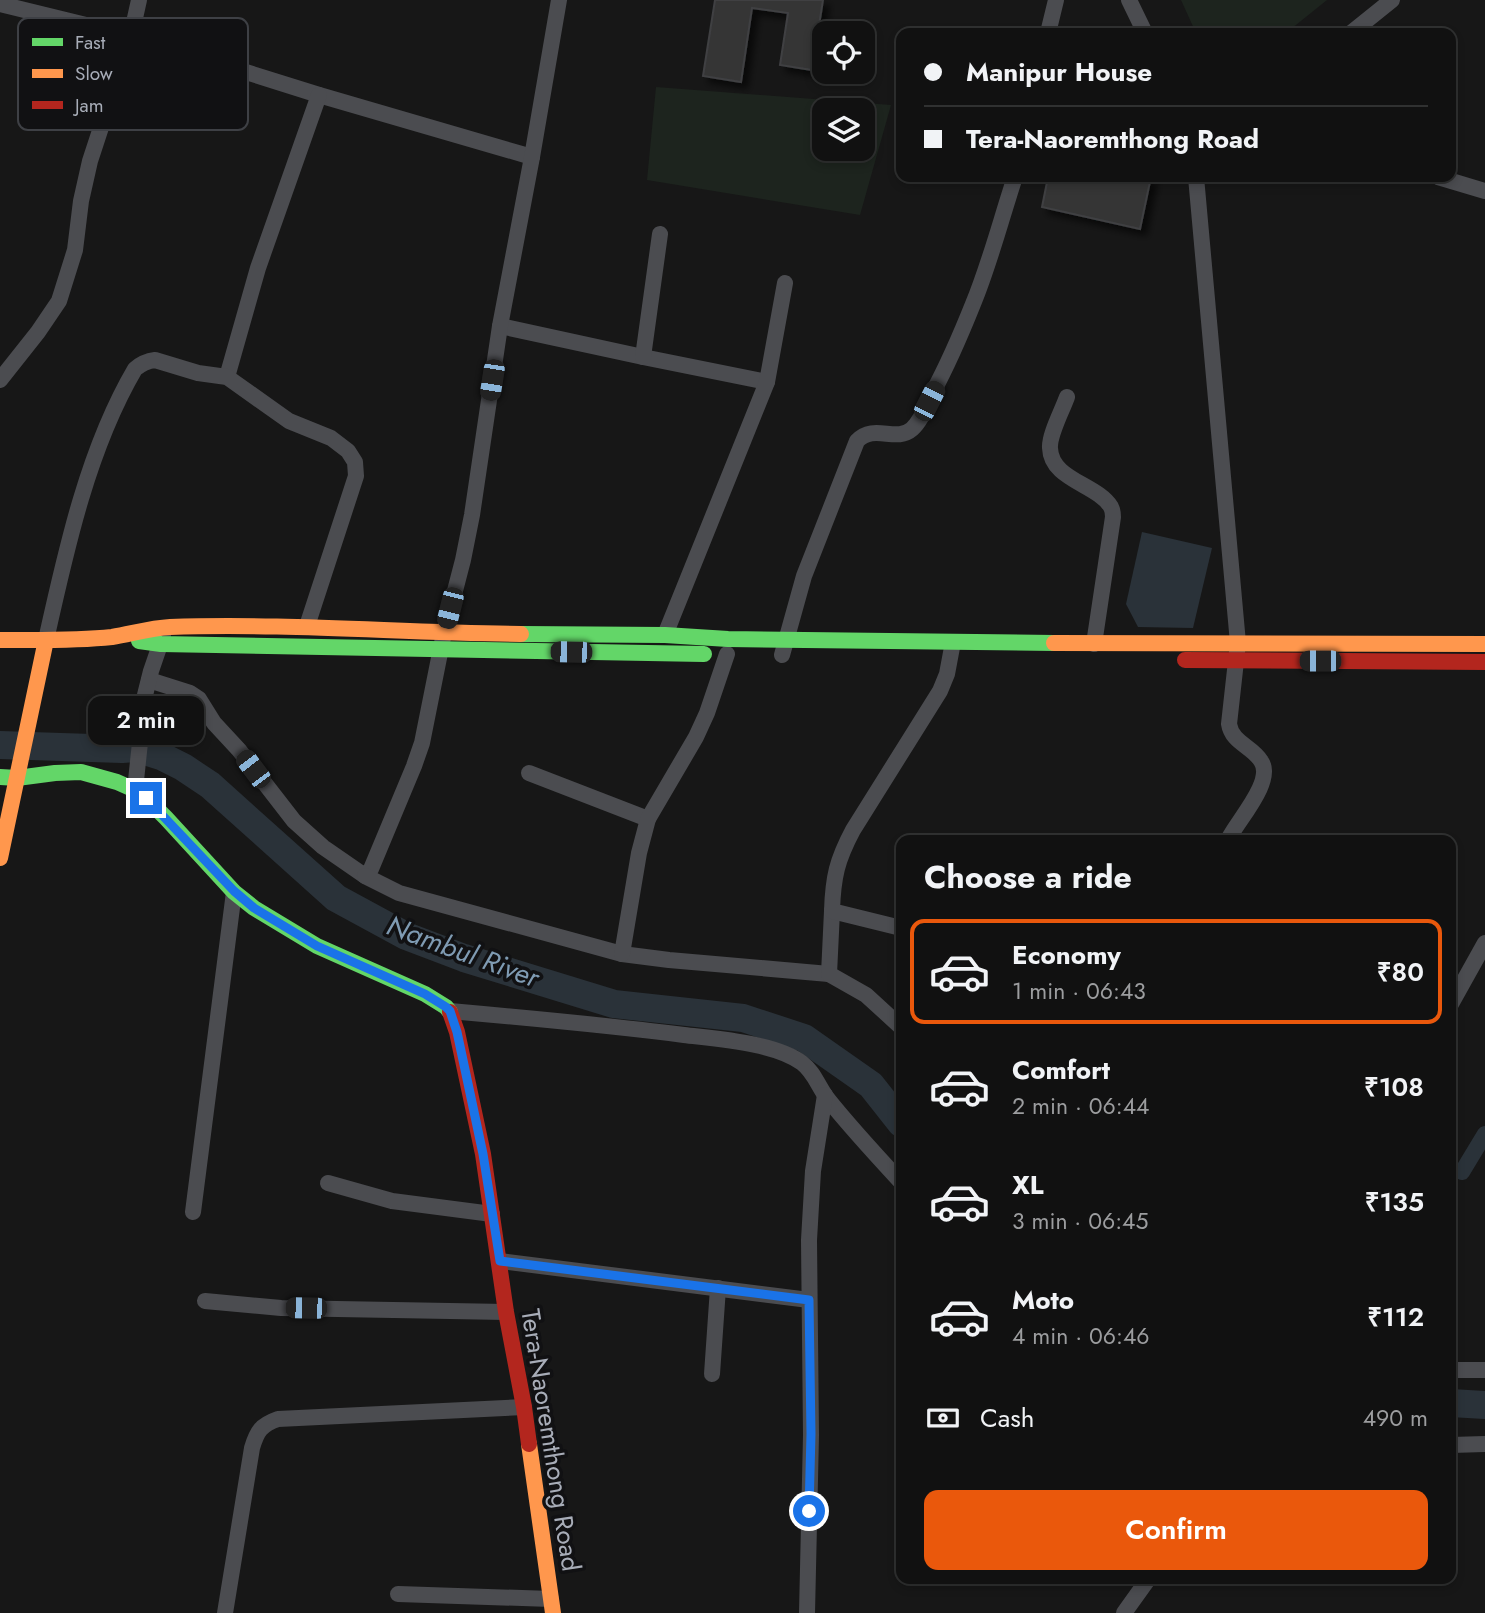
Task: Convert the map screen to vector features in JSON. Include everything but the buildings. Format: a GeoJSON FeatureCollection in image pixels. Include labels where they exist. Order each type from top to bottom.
{"type":"FeatureCollection","features":[{"type":"Feature","properties":{"kind":"main road"},"geometry":{"type":"LineString","coordinates":[[0,640],[111,637],[166,627],[307,626],[444,633],[665,635],[729,639],[834,656]]}},
{"type":"Feature","properties":{"kind":"main road"},"geometry":{"type":"LineString","coordinates":[[111,637],[161,644],[727,654],[784,648],[951,654],[1094,654],[1238,643],[1485,644]]}},
{"type":"Feature","properties":{"kind":"main road"},"geometry":{"type":"LineString","coordinates":[[0,858],[46,640]]}},
{"type":"Feature","properties":{"kind":"main road"},"geometry":{"type":"LineString","coordinates":[[1032,658],[1059,659]]}},
{"type":"Feature","properties":{"kind":"main road"},"geometry":{"type":"LineString","coordinates":[[1169,659],[1485,662]]}},
{"type":"Feature","properties":{"kind":"main road"},"geometry":{"type":"LineString","coordinates":[[0,777],[19,771],[81,772],[135,790],[254,908],[309,941],[425,994],[450,1011]]}},
{"type":"Feature","properties":{"kind":"main road","name":"Tera-Naoremthong Road"},"geometry":{"type":"LineString","coordinates":[[450,1011],[483,1154],[506,1312],[524,1407],[552,1606]]}},
{"type":"Feature","properties":{"kind":"street"},"geometry":{"type":"LineString","coordinates":[[135,18],[139,0]]}},
{"type":"Feature","properties":{"kind":"street"},"geometry":{"type":"LineString","coordinates":[[365,876],[371,869],[414,766],[428,716],[444,633],[472,515],[500,326],[559,0]]}},
{"type":"Feature","properties":{"kind":"street"},"geometry":{"type":"LineString","coordinates":[[1049,28],[1056,0]]}},
{"type":"Feature","properties":{"kind":"street"},"geometry":{"type":"LineString","coordinates":[[1129,0],[1143,28]]}},
{"type":"Feature","properties":{"kind":"street"},"geometry":{"type":"LineString","coordinates":[[1356,28],[1392,0]]}},
{"type":"Feature","properties":{"kind":"street"},"geometry":{"type":"LineString","coordinates":[[0,4],[57,18]]}},
{"type":"Feature","properties":{"kind":"street"},"geometry":{"type":"LineString","coordinates":[[248,73],[532,157]]}},
{"type":"Feature","properties":{"kind":"street"},"geometry":{"type":"LineString","coordinates":[[227,377],[254,281],[319,95]]}},
{"type":"Feature","properties":{"kind":"street"},"geometry":{"type":"LineString","coordinates":[[0,380],[59,301],[69,275],[81,201],[100,130]]}},
{"type":"Feature","properties":{"kind":"street"},"geometry":{"type":"LineString","coordinates":[[784,648],[804,576],[857,441],[866,433],[909,432],[919,420],[974,303],[1013,182]]}},
{"type":"Feature","properties":{"kind":"street"},"geometry":{"type":"LineString","coordinates":[[1196,182],[1238,643],[1229,716],[1234,738],[1259,758],[1264,765],[1265,776],[1255,799],[1231,835]]}},
{"type":"Feature","properties":{"kind":"street"},"geometry":{"type":"LineString","coordinates":[[1455,182],[1485,191]]}},
{"type":"Feature","properties":{"kind":"street"},"geometry":{"type":"LineString","coordinates":[[643,357],[660,234]]}},
{"type":"Feature","properties":{"kind":"street"},"geometry":{"type":"LineString","coordinates":[[665,635],[767,382],[785,283]]}},
{"type":"Feature","properties":{"kind":"street"},"geometry":{"type":"LineString","coordinates":[[500,326],[767,382]]}},
{"type":"Feature","properties":{"kind":"street"},"geometry":{"type":"LineString","coordinates":[[46,640],[66,552],[105,429],[135,369],[141,363],[155,360],[198,373],[227,377],[289,421],[331,438],[348,451],[355,462],[353,489],[307,626]]}},
{"type":"Feature","properties":{"kind":"street"},"geometry":{"type":"LineString","coordinates":[[1066,397],[1050,447],[1052,457],[1061,471],[1102,499],[1111,508],[1113,517],[1094,654]]}},
{"type":"Feature","properties":{"kind":"street"},"geometry":{"type":"LineString","coordinates":[[135,790],[147,687],[166,627]]}},
{"type":"Feature","properties":{"kind":"street"},"geometry":{"type":"LineString","coordinates":[[621,954],[648,819],[696,737],[727,654]]}},
{"type":"Feature","properties":{"kind":"street"},"geometry":{"type":"LineString","coordinates":[[829,974],[833,882],[841,852],[934,702],[947,674],[951,654]]}},
{"type":"Feature","properties":{"kind":"street"},"geometry":{"type":"LineString","coordinates":[[147,687],[190,693],[199,699],[214,723],[239,750],[294,821],[323,848],[365,876],[400,893],[621,954],[829,974],[866,995],[896,1022]]}},
{"type":"Feature","properties":{"kind":"street"},"geometry":{"type":"LineString","coordinates":[[528,773],[648,819]]}},
{"type":"Feature","properties":{"kind":"street"},"geometry":{"type":"LineString","coordinates":[[193,1212],[234,891]]}},
{"type":"Feature","properties":{"kind":"street"},"geometry":{"type":"LineString","coordinates":[[832,911],[896,927]]}},
{"type":"Feature","properties":{"kind":"street"},"geometry":{"type":"LineString","coordinates":[[1456,995],[1485,943]]}},
{"type":"Feature","properties":{"kind":"street"},"geometry":{"type":"LineString","coordinates":[[450,1011],[631,1028],[732,1041],[774,1050],[802,1063],[815,1077],[825,1095],[896,1177]]}},
{"type":"Feature","properties":{"kind":"street"},"geometry":{"type":"LineString","coordinates":[[807,1613],[811,1434],[809,1240],[813,1171],[825,1095]]}},
{"type":"Feature","properties":{"kind":"street"},"geometry":{"type":"LineString","coordinates":[[328,1184],[392,1201],[492,1214]]}},
{"type":"Feature","properties":{"kind":"street"},"geometry":{"type":"LineString","coordinates":[[500,1261],[809,1300]]}},
{"type":"Feature","properties":{"kind":"street"},"geometry":{"type":"LineString","coordinates":[[712,1374],[718,1288]]}},
{"type":"Feature","properties":{"kind":"street"},"geometry":{"type":"LineString","coordinates":[[205,1301],[281,1308],[506,1312]]}},
{"type":"Feature","properties":{"kind":"street"},"geometry":{"type":"LineString","coordinates":[[1456,1370],[1485,1370]]}},
{"type":"Feature","properties":{"kind":"street"},"geometry":{"type":"LineString","coordinates":[[225,1613],[252,1448],[261,1427],[278,1419],[524,1407]]}},
{"type":"Feature","properties":{"kind":"street"},"geometry":{"type":"LineString","coordinates":[[1456,1445],[1485,1444]]}},
{"type":"Feature","properties":{"kind":"street"},"geometry":{"type":"LineString","coordinates":[[1124,1613],[1145,1584]]}},
{"type":"Feature","properties":{"kind":"street"},"geometry":{"type":"LineString","coordinates":[[398,1594],[552,1606]]}},
{"type":"Feature","properties":{"kind":"shaded area"},"geometry":{"type":"Polygon","coordinates":[[[1181,0],[1327,0],[1292,28],[1194,28],[1181,0]]]}},
{"type":"Feature","properties":{"kind":"shaded area"},"geometry":{"type":"Polygon","coordinates":[[[656,87],[812,99],[812,161],[875,161],[875,104],[891,105],[860,215],[647,180],[656,87]]]}},
{"type":"Feature","properties":{"kind":"shaded area"},"geometry":{"type":"Polygon","coordinates":[[[1142,532],[1212,548],[1193,628],[1138,627],[1126,604],[1142,532]]]}},
{"type":"Feature","properties":{"kind":"waterway","name":"Nambul River"},"geometry":{"type":"LineString","coordinates":[[0,745],[135,748],[161,756],[210,785],[336,898],[406,936],[464,958],[614,1004],[743,1018],[804,1038],[871,1085],[896,1117]]}},
{"type":"Feature","properties":{"kind":"waterway"},"geometry":{"type":"LineString","coordinates":[[1462,1172],[1485,1134]]}},
{"type":"Feature","properties":{"kind":"waterway","name":"Nambul River"},"geometry":{"type":"LineString","coordinates":[[1456,1403],[1485,1405]]}},
{"type":"Feature","properties":{"kind":"traffic: fast"},"geometry":{"type":"LineString","coordinates":[[521,634],[1054,643]]}},
{"type":"Feature","properties":{"kind":"traffic: fast"},"geometry":{"type":"LineString","coordinates":[[139,641],[161,644],[704,654]]}},
{"type":"Feature","properties":{"kind":"traffic: fast"},"geometry":{"type":"LineString","coordinates":[[0,777],[81,772],[135,790],[166,818],[234,892],[254,908],[317,946],[425,994],[450,1012]]}},
{"type":"Feature","properties":{"kind":"traffic: slow"},"geometry":{"type":"LineString","coordinates":[[0,640],[98,638],[163,628],[214,626],[521,634]]}},
{"type":"Feature","properties":{"kind":"traffic: slow"},"geometry":{"type":"LineString","coordinates":[[0,858],[46,640]]}},
{"type":"Feature","properties":{"kind":"traffic: slow"},"geometry":{"type":"LineString","coordinates":[[1054,643],[1485,644]]}},
{"type":"Feature","properties":{"kind":"traffic: slow"},"geometry":{"type":"LineString","coordinates":[[529,1444],[553,1613]]}},
{"type":"Feature","properties":{"kind":"traffic: jam"},"geometry":{"type":"LineString","coordinates":[[1185,660],[1485,662]]}},
{"type":"Feature","properties":{"kind":"traffic: jam"},"geometry":{"type":"LineString","coordinates":[[450,1012],[457,1032],[483,1154],[529,1444]]}},
{"type":"Feature","properties":{"kind":"route"},"geometry":{"type":"LineString","coordinates":[[146,798],[234,891],[254,908],[317,946],[425,994],[450,1011],[483,1154],[500,1261],[809,1300],[809,1511]]}}]}
